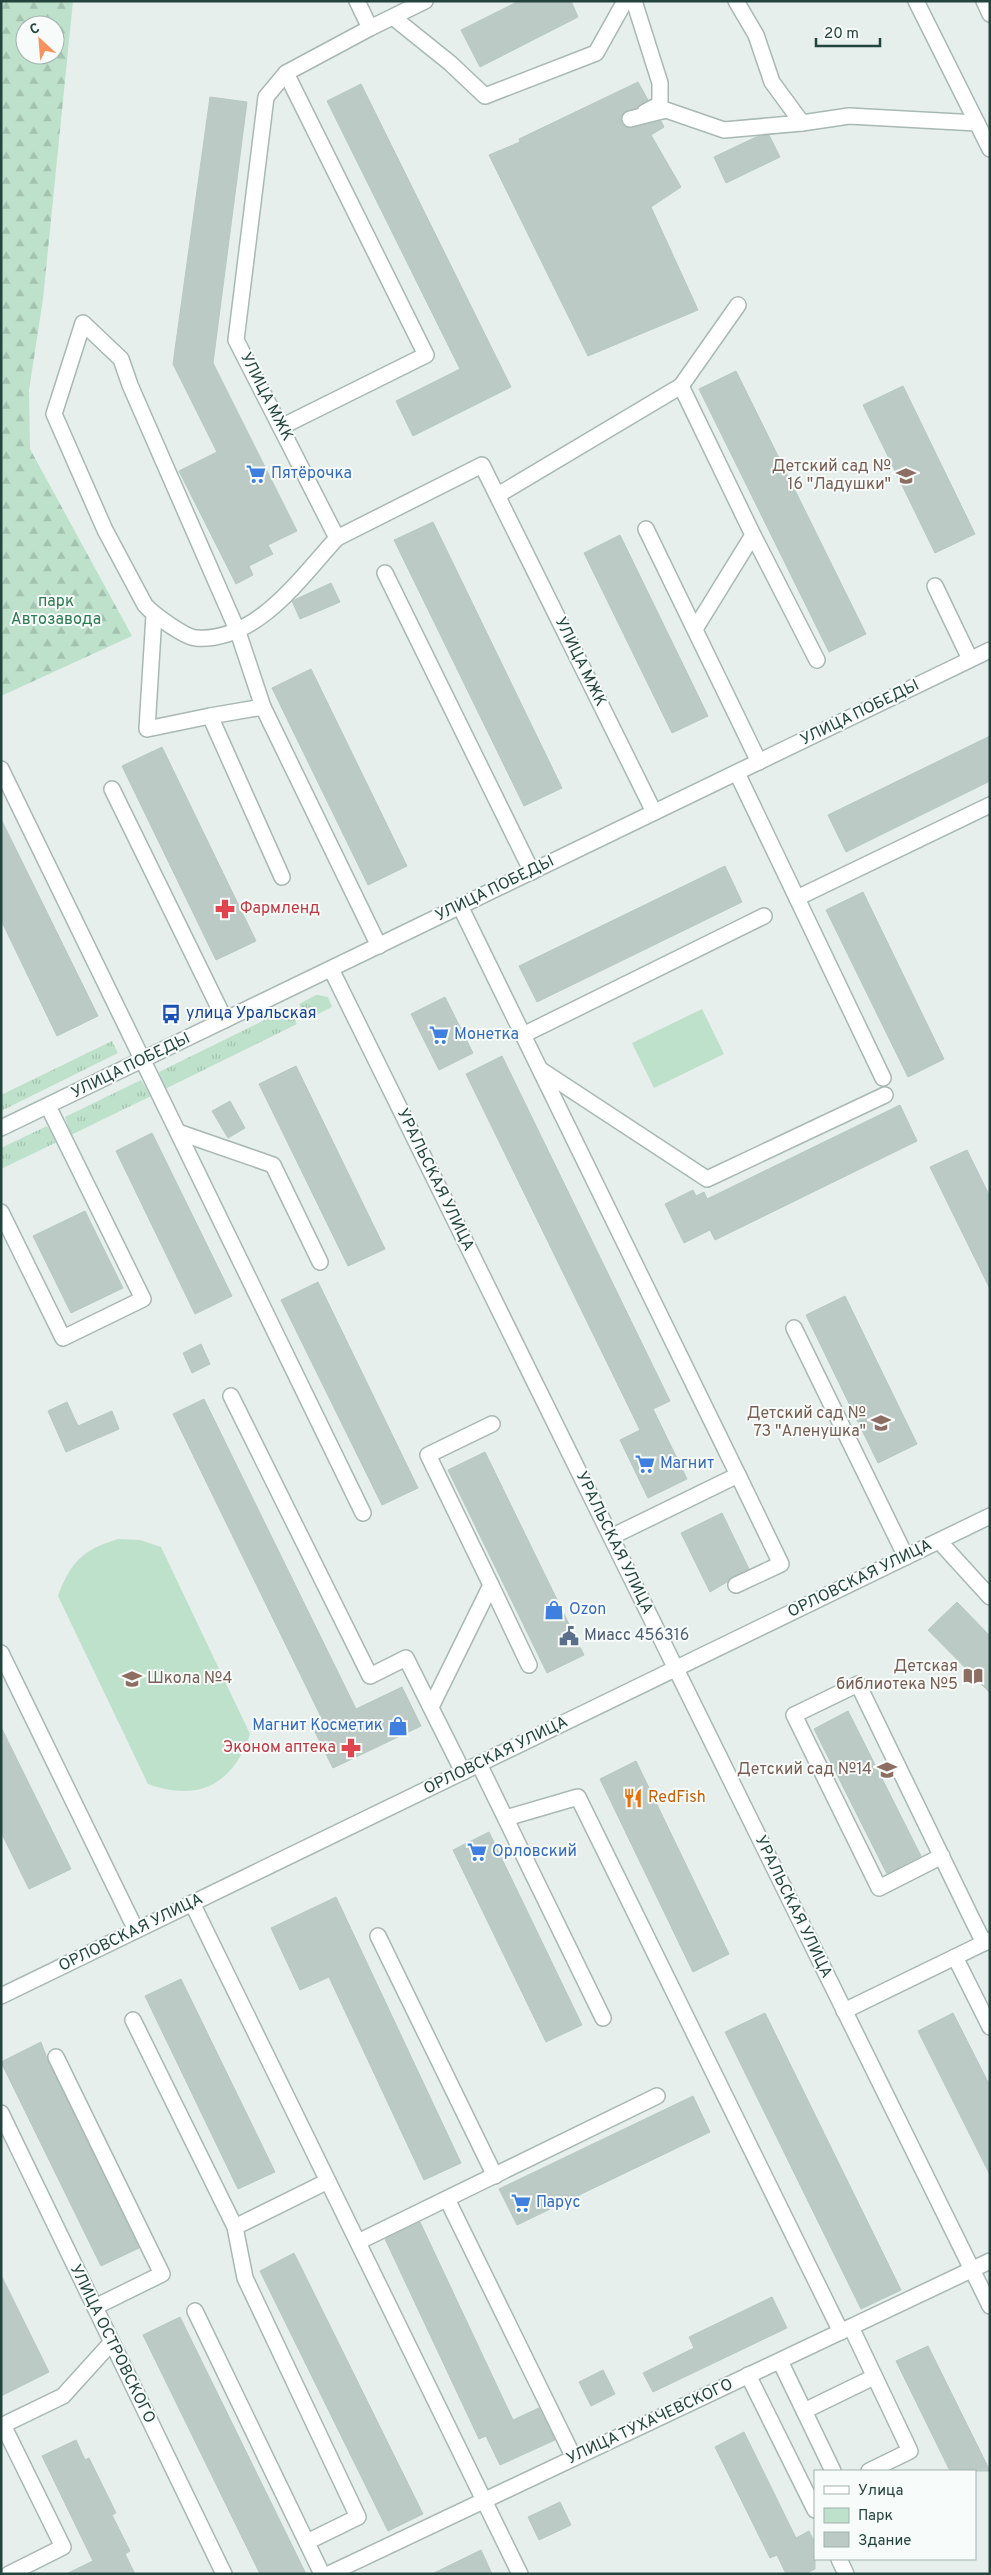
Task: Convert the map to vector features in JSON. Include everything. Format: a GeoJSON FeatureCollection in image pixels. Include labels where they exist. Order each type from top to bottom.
{"type":"FeatureCollection","features":[{"type":"Feature","properties":{"kind":"street"},"geometry":{"type":"LineString","coordinates":[[357,1],[370,28]]}},
{"type":"Feature","properties":{"kind":"street","name":"УЛИЦА МЖК"},"geometry":{"type":"LineString","coordinates":[[425,1],[286,73],[266,96],[236,340],[337,538],[482,465],[654,812]]}},
{"type":"Feature","properties":{"kind":"street"},"geometry":{"type":"LineString","coordinates":[[394,18],[450,63],[485,96],[596,53],[624,1]]}},
{"type":"Feature","properties":{"kind":"street"},"geometry":{"type":"LineString","coordinates":[[634,1],[660,82],[660,104],[630,119],[666,110],[724,130],[802,123],[849,116],[977,123]]}},
{"type":"Feature","properties":{"kind":"street"},"geometry":{"type":"LineString","coordinates":[[736,1],[756,35],[772,82],[802,123]]}},
{"type":"Feature","properties":{"kind":"street"},"geometry":{"type":"LineString","coordinates":[[916,1],[990,149]]}},
{"type":"Feature","properties":{"kind":"street"},"geometry":{"type":"LineString","coordinates":[[984,1],[990,14]]}},
{"type":"Feature","properties":{"kind":"street"},"geometry":{"type":"LineString","coordinates":[[281,427],[426,355],[286,73]]}},
{"type":"Feature","properties":{"kind":"street"},"geometry":{"type":"LineString","coordinates":[[498,496],[681,386],[738,305]]}},
{"type":"Feature","properties":{"kind":"street"},"geometry":{"type":"LineString","coordinates":[[337,538],[272,610],[238,632],[194,638],[154,615],[144,605],[105,530],[54,414],[83,323],[121,359],[130,385],[238,632],[263,707],[379,946]]}},
{"type":"Feature","properties":{"kind":"street"},"geometry":{"type":"LineString","coordinates":[[681,386],[817,660]]}},
{"type":"Feature","properties":{"kind":"street"},"geometry":{"type":"LineString","coordinates":[[646,529],[759,762]]}},
{"type":"Feature","properties":{"kind":"street"},"geometry":{"type":"LineString","coordinates":[[695,629],[753,534]]}},
{"type":"Feature","properties":{"kind":"street"},"geometry":{"type":"LineString","coordinates":[[385,573],[532,872]]}},
{"type":"Feature","properties":{"kind":"street"},"geometry":{"type":"LineString","coordinates":[[935,586],[970,660]]}},
{"type":"Feature","properties":{"kind":"street"},"geometry":{"type":"LineString","coordinates":[[154,615],[147,729],[263,707]]}},
{"type":"Feature","properties":{"kind":"street","name":"УЛИЦА ПОБЕДЫ"},"geometry":{"type":"LineString","coordinates":[[1,1128],[990,650]]}},
{"type":"Feature","properties":{"kind":"street"},"geometry":{"type":"LineString","coordinates":[[210,716],[282,877]]}},
{"type":"Feature","properties":{"kind":"street"},"geometry":{"type":"LineString","coordinates":[[1,769],[363,1513]]}},
{"type":"Feature","properties":{"kind":"street"},"geometry":{"type":"LineString","coordinates":[[737,773],[883,1078]]}},
{"type":"Feature","properties":{"kind":"street"},"geometry":{"type":"LineString","coordinates":[[112,790],[225,1020]]}},
{"type":"Feature","properties":{"kind":"street"},"geometry":{"type":"LineString","coordinates":[[798,898],[990,805]]}},
{"type":"Feature","properties":{"kind":"street"},"geometry":{"type":"LineString","coordinates":[[460,906],[781,1564],[736,1586]]}},
{"type":"Feature","properties":{"kind":"street"},"geometry":{"type":"LineString","coordinates":[[523,1035],[764,916]]}},
{"type":"Feature","properties":{"kind":"street","name":"УРАЛЬСКАЯ УЛИЦА"},"geometry":{"type":"LineString","coordinates":[[331,969],[990,2306]]}},
{"type":"Feature","properties":{"kind":"street"},"geometry":{"type":"LineString","coordinates":[[540,1069],[707,1179],[886,1095]]}},
{"type":"Feature","properties":{"kind":"street"},"geometry":{"type":"LineString","coordinates":[[1,1212],[63,1338],[143,1299],[48,1106]]}},
{"type":"Feature","properties":{"kind":"street"},"geometry":{"type":"LineString","coordinates":[[178,1132],[273,1165],[320,1262]]}},
{"type":"Feature","properties":{"kind":"street"},"geometry":{"type":"LineString","coordinates":[[794,1328],[906,1557]]}},
{"type":"Feature","properties":{"kind":"street"},"geometry":{"type":"LineString","coordinates":[[230,1396],[370,1676],[406,1658],[462,1772]]}},
{"type":"Feature","properties":{"kind":"street"},"geometry":{"type":"LineString","coordinates":[[492,1424],[428,1455],[529,1665]]}},
{"type":"Feature","properties":{"kind":"street"},"geometry":{"type":"LineString","coordinates":[[611,1537],[738,1476]]}},
{"type":"Feature","properties":{"kind":"street","name":"ОРЛОВСКАЯ УЛИЦА"},"geometry":{"type":"LineString","coordinates":[[1,1996],[990,1516]]}},
{"type":"Feature","properties":{"kind":"street"},"geometry":{"type":"LineString","coordinates":[[939,1541],[990,1597]]}},
{"type":"Feature","properties":{"kind":"street"},"geometry":{"type":"LineString","coordinates":[[430,1707],[491,1585]]}},
{"type":"Feature","properties":{"kind":"street"},"geometry":{"type":"LineString","coordinates":[[1,1653],[136,1930]]}},
{"type":"Feature","properties":{"kind":"street"},"geometry":{"type":"LineString","coordinates":[[844,2011],[987,1941],[942,1856],[858,1684],[794,1716],[879,1888],[942,1856]]}},
{"type":"Feature","properties":{"kind":"street"},"geometry":{"type":"LineString","coordinates":[[480,1764],[603,2018]]}},
{"type":"Feature","properties":{"kind":"street"},"geometry":{"type":"LineString","coordinates":[[506,1818],[578,1798],[846,2330],[874,2376],[910,2451],[871,2470]]}},
{"type":"Feature","properties":{"kind":"street"},"geometry":{"type":"LineString","coordinates":[[192,1903],[520,2574]]}},
{"type":"Feature","properties":{"kind":"street"},"geometry":{"type":"LineString","coordinates":[[378,1936],[495,2176]]}},
{"type":"Feature","properties":{"kind":"street"},"geometry":{"type":"LineString","coordinates":[[955,1957],[990,2027]]}},
{"type":"Feature","properties":{"kind":"street"},"geometry":{"type":"LineString","coordinates":[[133,2020],[235,2227],[245,2278],[358,2517],[307,2542]]}},
{"type":"Feature","properties":{"kind":"street"},"geometry":{"type":"LineString","coordinates":[[56,2057],[162,2274],[95,2307]]}},
{"type":"Feature","properties":{"kind":"street"},"geometry":{"type":"LineString","coordinates":[[358,2242],[657,2096]]}},
{"type":"Feature","properties":{"kind":"street","name":"УЛИЦА ОСТРОВСКОГО"},"geometry":{"type":"LineString","coordinates":[[1,2113],[224,2574]]}},
{"type":"Feature","properties":{"kind":"street"},"geometry":{"type":"LineString","coordinates":[[235,2227],[328,2181]]}},
{"type":"Feature","properties":{"kind":"street"},"geometry":{"type":"LineString","coordinates":[[447,2199],[574,2458]]}},
{"type":"Feature","properties":{"kind":"street","name":"УЛИЦА ТУХАЧЕВСКОГО"},"geometry":{"type":"LineString","coordinates":[[329,2574],[990,2261]]}},
{"type":"Feature","properties":{"kind":"street"},"geometry":{"type":"LineString","coordinates":[[195,2311],[322,2574]]}},
{"type":"Feature","properties":{"kind":"street"},"geometry":{"type":"LineString","coordinates":[[9,2574],[63,2547],[2,2426],[63,2396],[111,2343]]}},
{"type":"Feature","properties":{"kind":"street"},"geometry":{"type":"LineString","coordinates":[[780,2361],[833,2470]]}},
{"type":"Feature","properties":{"kind":"street"},"geometry":{"type":"LineString","coordinates":[[748,2375],[814,2508]]}},
{"type":"Feature","properties":{"kind":"street"},"geometry":{"type":"LineString","coordinates":[[804,2411],[874,2376]]}},
{"type":"Feature","properties":{"kind":"street"},"geometry":{"type":"LineString","coordinates":[[839,2560],[846,2574]]}},
{"type":"Feature","properties":{"kind":"green space","name":"парк Автозавода"},"geometry":{"type":"Polygon","coordinates":[[[1,1],[73,1],[43,299],[29,390],[30,449],[132,636],[1,696],[1,1]]]}},
{"type":"Feature","properties":{"kind":"green space"},"geometry":{"type":"Polygon","coordinates":[[[316,995],[328,997],[332,1007],[306,1020],[299,1004],[316,995]]]}},
{"type":"Feature","properties":{"kind":"green space"},"geometry":{"type":"Polygon","coordinates":[[[289,1008],[297,1024],[165,1089],[159,1072],[289,1008]]]}},
{"type":"Feature","properties":{"kind":"green space"},"geometry":{"type":"Polygon","coordinates":[[[702,1009],[724,1054],[654,1088],[632,1043],[702,1009]]]}},
{"type":"Feature","properties":{"kind":"green space"},"geometry":{"type":"Polygon","coordinates":[[[112,1041],[118,1053],[1,1111],[1,1095],[112,1041]]]}},
{"type":"Feature","properties":{"kind":"green space"},"geometry":{"type":"Polygon","coordinates":[[[141,1080],[151,1096],[71,1135],[65,1117],[141,1080]]]}},
{"type":"Feature","properties":{"kind":"green space"},"geometry":{"type":"Polygon","coordinates":[[[47,1126],[57,1142],[1,1169],[1,1148],[47,1126]]]}},
{"type":"Feature","properties":{"kind":"green space"},"geometry":{"type":"Polygon","coordinates":[[[118,1539],[140,1540],[161,1547],[250,1734],[243,1752],[234,1766],[211,1785],[198,1790],[166,1789],[148,1784],[58,1596],[73,1566],[87,1552],[118,1539]]]}},
{"type":"Feature","properties":{"kind":"building"},"geometry":{"type":"Polygon","coordinates":[[[519,1],[571,1],[578,17],[480,67],[461,30],[519,1]]]}},
{"type":"Feature","properties":{"kind":"building"},"geometry":{"type":"Polygon","coordinates":[[[638,82],[648,100],[637,108],[624,112],[621,122],[624,126],[632,128],[661,121],[664,127],[651,135],[681,187],[651,207],[698,310],[588,356],[489,155],[520,142],[519,139],[638,82]]]}},
{"type":"Feature","properties":{"kind":"building"},"geometry":{"type":"Polygon","coordinates":[[[361,84],[511,387],[413,436],[396,401],[460,369],[327,101],[361,84]]]}},
{"type":"Feature","properties":{"kind":"building"},"geometry":{"type":"Polygon","coordinates":[[[210,97],[247,102],[213,363],[297,531],[268,545],[273,554],[249,566],[253,575],[236,584],[179,471],[217,452],[173,364],[210,97]]]}},
{"type":"Feature","properties":{"kind":"building"},"geometry":{"type":"Polygon","coordinates":[[[769,135],[780,157],[726,183],[714,157],[756,137],[769,135]]]}},
{"type":"Feature","properties":{"kind":"building"},"geometry":{"type":"Polygon","coordinates":[[[736,371],[866,634],[829,652],[699,389],[736,371]]]}},
{"type":"Feature","properties":{"kind":"building"},"geometry":{"type":"Polygon","coordinates":[[[903,386],[975,534],[935,553],[863,405],[903,386]]]}},
{"type":"Feature","properties":{"kind":"building"},"geometry":{"type":"Polygon","coordinates":[[[433,522],[562,788],[524,806],[394,540],[433,522]]]}},
{"type":"Feature","properties":{"kind":"building"},"geometry":{"type":"Polygon","coordinates":[[[620,535],[708,716],[672,733],[584,553],[620,535]]]}},
{"type":"Feature","properties":{"kind":"building"},"geometry":{"type":"Polygon","coordinates":[[[331,583],[340,602],[300,619],[292,601],[331,583]]]}},
{"type":"Feature","properties":{"kind":"building"},"geometry":{"type":"Polygon","coordinates":[[[311,669],[407,866],[368,885],[272,688],[311,669]]]}},
{"type":"Feature","properties":{"kind":"building"},"geometry":{"type":"Polygon","coordinates":[[[990,736],[990,781],[846,852],[828,815],[990,736]]]}},
{"type":"Feature","properties":{"kind":"building"},"geometry":{"type":"Polygon","coordinates":[[[162,747],[256,941],[216,960],[122,766],[162,747]]]}},
{"type":"Feature","properties":{"kind":"building"},"geometry":{"type":"Polygon","coordinates":[[[1,819],[98,1016],[57,1036],[1,920],[1,819]]]}},
{"type":"Feature","properties":{"kind":"building"},"geometry":{"type":"Polygon","coordinates":[[[725,866],[742,902],[537,1002],[519,966],[725,866]]]}},
{"type":"Feature","properties":{"kind":"building"},"geometry":{"type":"Polygon","coordinates":[[[863,892],[944,1059],[908,1077],[826,910],[863,892]]]}},
{"type":"Feature","properties":{"kind":"building"},"geometry":{"type":"Polygon","coordinates":[[[445,997],[473,1053],[439,1070],[411,1014],[445,997]]]}},
{"type":"Feature","properties":{"kind":"building"},"geometry":{"type":"Polygon","coordinates":[[[502,1056],[670,1401],[653,1409],[687,1479],[648,1498],[620,1440],[640,1430],[466,1074],[502,1056]]]}},
{"type":"Feature","properties":{"kind":"building"},"geometry":{"type":"Polygon","coordinates":[[[296,1066],[385,1249],[348,1266],[259,1084],[296,1066]]]}},
{"type":"Feature","properties":{"kind":"building"},"geometry":{"type":"Polygon","coordinates":[[[230,1101],[245,1128],[228,1138],[212,1111],[230,1101]]]}},
{"type":"Feature","properties":{"kind":"building"},"geometry":{"type":"Polygon","coordinates":[[[900,1105],[917,1141],[715,1240],[710,1230],[684,1243],[665,1204],[693,1190],[696,1196],[704,1192],[707,1199],[900,1105]]]}},
{"type":"Feature","properties":{"kind":"building"},"geometry":{"type":"Polygon","coordinates":[[[152,1133],[232,1296],[195,1314],[116,1151],[152,1133]]]}},
{"type":"Feature","properties":{"kind":"building"},"geometry":{"type":"Polygon","coordinates":[[[967,1150],[990,1197],[990,1289],[930,1167],[967,1150]]]}},
{"type":"Feature","properties":{"kind":"building"},"geometry":{"type":"Polygon","coordinates":[[[85,1211],[123,1288],[71,1313],[33,1236],[85,1211]]]}},
{"type":"Feature","properties":{"kind":"building"},"geometry":{"type":"Polygon","coordinates":[[[318,1282],[418,1488],[382,1505],[281,1300],[318,1282]]]}},
{"type":"Feature","properties":{"kind":"building"},"geometry":{"type":"Polygon","coordinates":[[[845,1296],[917,1444],[878,1463],[806,1315],[845,1296]]]}},
{"type":"Feature","properties":{"kind":"building"},"geometry":{"type":"Polygon","coordinates":[[[201,1344],[210,1364],[192,1373],[183,1353],[201,1344]]]}},
{"type":"Feature","properties":{"kind":"building"},"geometry":{"type":"Polygon","coordinates":[[[204,1399],[356,1709],[402,1687],[421,1726],[333,1768],[314,1730],[325,1725],[173,1414],[204,1399]]]}},
{"type":"Feature","properties":{"kind":"building"},"geometry":{"type":"Polygon","coordinates":[[[67,1402],[78,1426],[112,1411],[119,1429],[66,1452],[48,1411],[67,1402]]]}},
{"type":"Feature","properties":{"kind":"building"},"geometry":{"type":"Polygon","coordinates":[[[485,1452],[584,1655],[547,1673],[448,1470],[485,1452]]]}},
{"type":"Feature","properties":{"kind":"building"},"geometry":{"type":"Polygon","coordinates":[[[722,1513],[749,1569],[710,1592],[681,1533],[722,1513]]]}},
{"type":"Feature","properties":{"kind":"building"},"geometry":{"type":"Polygon","coordinates":[[[957,1602],[990,1636],[990,1693],[928,1630],[957,1602]]]}},
{"type":"Feature","properties":{"kind":"building"},"geometry":{"type":"Polygon","coordinates":[[[848,1711],[921,1856],[887,1874],[814,1729],[848,1711]]]}},
{"type":"Feature","properties":{"kind":"building"},"geometry":{"type":"Polygon","coordinates":[[[1,1727],[71,1869],[29,1889],[1,1832],[1,1727]]]}},
{"type":"Feature","properties":{"kind":"building"},"geometry":{"type":"Polygon","coordinates":[[[636,1761],[729,1954],[693,1972],[600,1779],[636,1761]]]}},
{"type":"Feature","properties":{"kind":"building"},"geometry":{"type":"Polygon","coordinates":[[[489,1832],[582,2025],[546,2042],[453,1850],[489,1832]]]}},
{"type":"Feature","properties":{"kind":"building"},"geometry":{"type":"Polygon","coordinates":[[[336,1897],[461,2163],[424,2180],[329,1977],[300,1990],[271,1928],[336,1897]]]}},
{"type":"Feature","properties":{"kind":"building"},"geometry":{"type":"Polygon","coordinates":[[[181,1979],[275,2172],[238,2189],[145,1996],[181,1979]]]}},
{"type":"Feature","properties":{"kind":"building"},"geometry":{"type":"Polygon","coordinates":[[[765,2013],[901,2290],[861,2309],[725,2032],[765,2013]]]}},
{"type":"Feature","properties":{"kind":"building"},"geometry":{"type":"Polygon","coordinates":[[[953,2013],[990,2086],[990,2175],[918,2031],[953,2013]]]}},
{"type":"Feature","properties":{"kind":"building"},"geometry":{"type":"Polygon","coordinates":[[[41,2042],[48,2061],[139,2248],[101,2266],[1,2062],[41,2042]]]}},
{"type":"Feature","properties":{"kind":"building"},"geometry":{"type":"Polygon","coordinates":[[[693,2096],[710,2132],[517,2225],[499,2189],[693,2096]]]}},
{"type":"Feature","properties":{"kind":"building"},"geometry":{"type":"Polygon","coordinates":[[[420,2222],[513,2420],[539,2408],[555,2440],[500,2465],[486,2436],[479,2439],[385,2239],[420,2222]]]}},
{"type":"Feature","properties":{"kind":"building"},"geometry":{"type":"Polygon","coordinates":[[[294,2253],[423,2514],[388,2531],[260,2271],[294,2253]]]}},
{"type":"Feature","properties":{"kind":"building"},"geometry":{"type":"Polygon","coordinates":[[[1,2275],[49,2372],[1,2396],[1,2275]]]}},
{"type":"Feature","properties":{"kind":"building"},"geometry":{"type":"Polygon","coordinates":[[[772,2297],[787,2328],[653,2392],[643,2373],[694,2348],[689,2337],[772,2297]]]}},
{"type":"Feature","properties":{"kind":"building"},"geometry":{"type":"Polygon","coordinates":[[[180,2317],[306,2574],[260,2574],[143,2335],[180,2317]]]}},
{"type":"Feature","properties":{"kind":"building"},"geometry":{"type":"Polygon","coordinates":[[[928,2346],[990,2471],[950,2470],[896,2361],[928,2346]]]}},
{"type":"Feature","properties":{"kind":"building"},"geometry":{"type":"Polygon","coordinates":[[[603,2370],[615,2394],[591,2406],[579,2382],[603,2370]]]}},
{"type":"Feature","properties":{"kind":"building"},"geometry":{"type":"Polygon","coordinates":[[[744,2432],[796,2538],[809,2531],[814,2541],[815,2569],[805,2574],[786,2574],[777,2555],[770,2558],[715,2447],[744,2432]]]}},
{"type":"Feature","properties":{"kind":"building"},"geometry":{"type":"Polygon","coordinates":[[[76,2440],[85,2460],[89,2458],[116,2513],[112,2515],[130,2551],[125,2554],[135,2574],[66,2574],[93,2561],[42,2456],[76,2440]]]}},
{"type":"Feature","properties":{"kind":"building"},"geometry":{"type":"Polygon","coordinates":[[[560,2502],[571,2525],[539,2540],[528,2517],[560,2502]]]}},
{"type":"Feature","properties":{"kind":"building"},"geometry":{"type":"Polygon","coordinates":[[[481,2550],[492,2574],[432,2574],[481,2550]]]}},
{"type":"Feature","properties":{"kind":"place","name":"Пятёрочка"},"geometry":{"type":"Point","coordinates":[256,474]}},
{"type":"Feature","properties":{"kind":"place","name":"Детский сад № 16 \"Ладушки\""},"geometry":{"type":"Point","coordinates":[906,476]}},
{"type":"Feature","properties":{"kind":"place","name":"Фармленд"},"geometry":{"type":"Point","coordinates":[225,909]}},
{"type":"Feature","properties":{"kind":"place","name":"улица Уральская"},"geometry":{"type":"Point","coordinates":[171,1014]}},
{"type":"Feature","properties":{"kind":"place","name":"Монетка"},"geometry":{"type":"Point","coordinates":[439,1035]}},
{"type":"Feature","properties":{"kind":"place","name":"Детский сад № 73 \"Аленушка\""},"geometry":{"type":"Point","coordinates":[881,1423]}},
{"type":"Feature","properties":{"kind":"place","name":"Магнит"},"geometry":{"type":"Point","coordinates":[645,1464]}},
{"type":"Feature","properties":{"kind":"place","name":"Ozon"},"geometry":{"type":"Point","coordinates":[554,1610]}},
{"type":"Feature","properties":{"kind":"place","name":"Миасс 456316"},"geometry":{"type":"Point","coordinates":[569,1636]}},
{"type":"Feature","properties":{"kind":"place","name":"Детская библиотека №5"},"geometry":{"type":"Point","coordinates":[973,1676]}},
{"type":"Feature","properties":{"kind":"place","name":"Школа №4"},"geometry":{"type":"Point","coordinates":[132,1679]}},
{"type":"Feature","properties":{"kind":"place","name":"Магнит Косметик"},"geometry":{"type":"Point","coordinates":[398,1726]}},
{"type":"Feature","properties":{"kind":"place","name":"Эконом аптека"},"geometry":{"type":"Point","coordinates":[351,1748]}},
{"type":"Feature","properties":{"kind":"place","name":"Детский сад №14"},"geometry":{"type":"Point","coordinates":[887,1770]}},
{"type":"Feature","properties":{"kind":"place","name":"RedFish"},"geometry":{"type":"Point","coordinates":[633,1798]}},
{"type":"Feature","properties":{"kind":"place","name":"Орловский"},"geometry":{"type":"Point","coordinates":[477,1852]}},
{"type":"Feature","properties":{"kind":"place","name":"Парус"},"geometry":{"type":"Point","coordinates":[521,2203]}}]}
